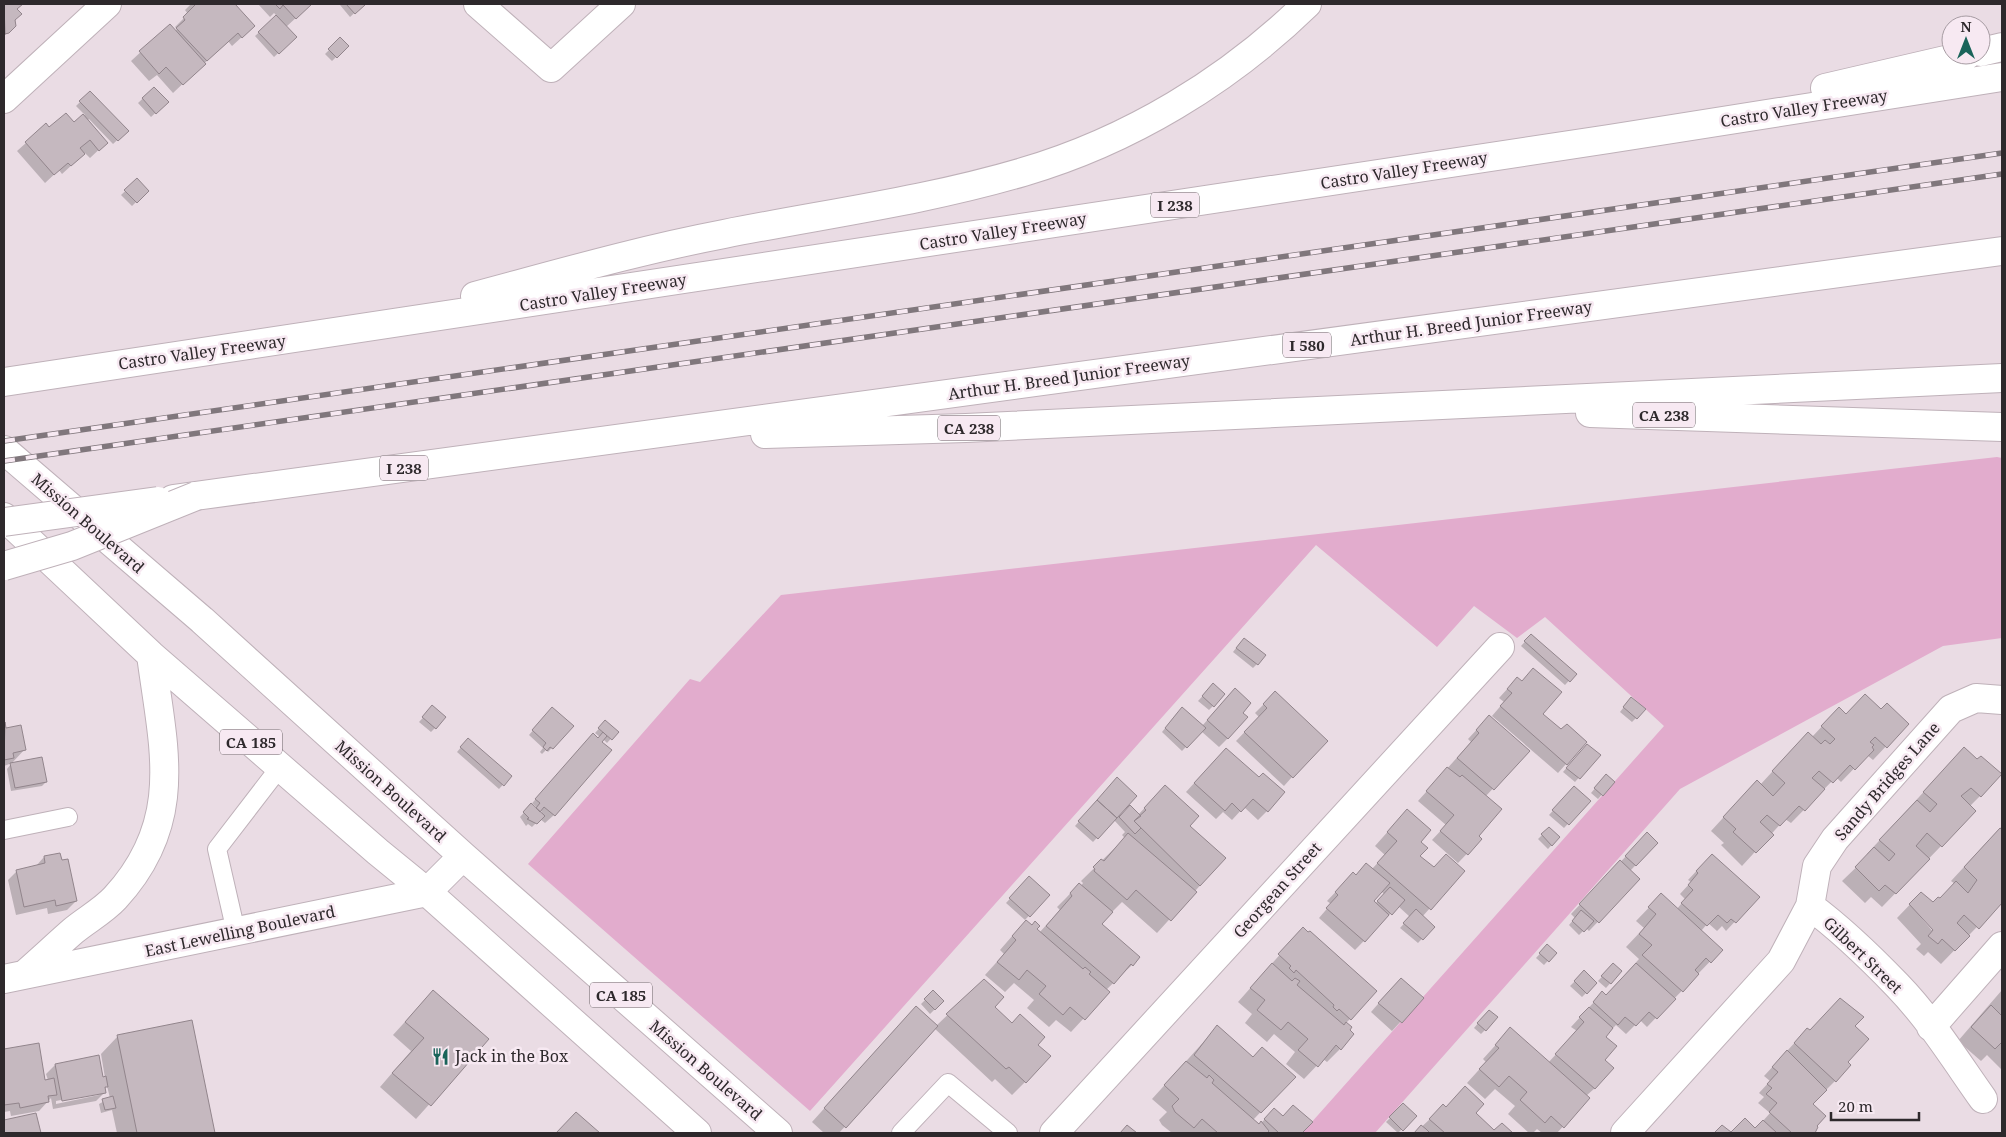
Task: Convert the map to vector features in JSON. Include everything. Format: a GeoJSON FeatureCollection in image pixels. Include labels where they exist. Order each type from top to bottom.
{"type":"FeatureCollection","features":[{"type":"Feature","properties":{"kind":"main road"},"geometry":{"type":"LineString","coordinates":[[4,99],[107,4]]}},
{"type":"Feature","properties":{"kind":"main road"},"geometry":{"type":"LineString","coordinates":[[478,4],[551,68],[621,4]]}},
{"type":"Feature","properties":{"kind":"main road"},"geometry":{"type":"LineString","coordinates":[[348,330],[658,248],[938,194],[996,180],[1056,162],[1140,124],[1196,92],[1248,56],[1307,4]]}},
{"type":"Feature","properties":{"kind":"main road"},"geometry":{"type":"LineString","coordinates":[[1609,139],[1941,61]]}},
{"type":"Feature","properties":{"kind":"main road","name":"Castro Valley Freeway"},"geometry":{"type":"LineString","coordinates":[[4,382],[1609,139],[2002,77]]}},
{"type":"Feature","properties":{"kind":"main road","name":"Arthur H. Breed Junior Freeway"},"geometry":{"type":"LineString","coordinates":[[612,439],[2002,251]]}},
{"type":"Feature","properties":{"kind":"main road"},"geometry":{"type":"LineString","coordinates":[[4,377],[61,373]]}},
{"type":"Feature","properties":{"kind":"main road"},"geometry":{"type":"LineString","coordinates":[[1326,409],[2002,378]]}},
{"type":"Feature","properties":{"kind":"main road","name":"CA 238"},"geometry":{"type":"LineString","coordinates":[[612,439],[966,428],[1326,409],[1523,411],[2002,427]]}},
{"type":"Feature","properties":{"kind":"main road","name":"I 238"},"geometry":{"type":"LineString","coordinates":[[4,522],[612,439]]}},
{"type":"Feature","properties":{"kind":"main road","name":"Mission Boulevard"},"geometry":{"type":"LineString","coordinates":[[4,450],[202,620],[463,856],[778,1133]]}},
{"type":"Feature","properties":{"kind":"main road"},"geometry":{"type":"LineString","coordinates":[[4,566],[72,546],[196,496]]}},
{"type":"Feature","properties":{"kind":"main road","name":"CA 185"},"geometry":{"type":"LineString","coordinates":[[4,517],[151,654],[378,852],[427,892],[697,1133]]}},
{"type":"Feature","properties":{"kind":"main road","name":"Georgean Street"},"geometry":{"type":"LineString","coordinates":[[1054,1133],[1500,647]]}},
{"type":"Feature","properties":{"kind":"main road"},"geometry":{"type":"LineString","coordinates":[[14,977],[114,899],[141,864],[160,821],[166,769],[151,654]]}},
{"type":"Feature","properties":{"kind":"main road","name":"Sandy Bridges Lane"},"geometry":{"type":"LineString","coordinates":[[1810,906],[1817,866],[1835,839],[1951,709],[1976,698],[2002,700]]}},
{"type":"Feature","properties":{"kind":"main road"},"geometry":{"type":"LineString","coordinates":[[427,892],[463,856]]}},
{"type":"Feature","properties":{"kind":"main road","name":"East Lewelling Boulevard"},"geometry":{"type":"LineString","coordinates":[[14,977],[427,892]]}},
{"type":"Feature","properties":{"kind":"main road","name":"Gilbert Street"},"geometry":{"type":"LineString","coordinates":[[1625,1133],[1781,961],[1810,906],[1842,930],[1898,986],[1931,1027],[1983,1099]]}},
{"type":"Feature","properties":{"kind":"main road"},"geometry":{"type":"LineString","coordinates":[[1931,1027],[2002,946]]}},
{"type":"Feature","properties":{"kind":"lane"},"geometry":{"type":"LineString","coordinates":[[236,932],[217,849],[280,767]]}},
{"type":"Feature","properties":{"kind":"lane"},"geometry":{"type":"LineString","coordinates":[[4,830],[68,817]]}},
{"type":"Feature","properties":{"kind":"lane"},"geometry":{"type":"LineString","coordinates":[[901,1133],[948,1083],[1008,1133]]}},
{"type":"Feature","properties":{"kind":"shaded area"},"geometry":{"type":"Polygon","coordinates":[[[1997,457],[2002,458],[2002,638],[1943,646],[1680,789],[1375,1133],[1302,1133],[1664,726],[1545,617],[1517,638],[1474,606],[1437,647],[1316,545],[810,1111],[528,864],[690,679],[700,682],[781,595],[1997,457]]]}},
{"type":"Feature","properties":{"kind":"building"},"geometry":{"type":"Polygon","coordinates":[[[4,4],[23,4],[17,9],[22,14],[15,20],[16,26],[9,33],[5,34],[4,4]]]}},
{"type":"Feature","properties":{"kind":"building"},"geometry":{"type":"Polygon","coordinates":[[[196,4],[235,4],[255,26],[242,38],[238,33],[207,61],[176,28],[185,20],[183,17],[196,4]]]}},
{"type":"Feature","properties":{"kind":"building"},"geometry":{"type":"Polygon","coordinates":[[[275,4],[312,4],[296,19],[283,5],[280,9],[275,4]]]}},
{"type":"Feature","properties":{"kind":"building"},"geometry":{"type":"Polygon","coordinates":[[[346,4],[364,4],[365,5],[355,14],[346,4]]]}},
{"type":"Feature","properties":{"kind":"building"},"geometry":{"type":"Polygon","coordinates":[[[276,15],[297,37],[279,54],[258,32],[276,15]]]}},
{"type":"Feature","properties":{"kind":"building"},"geometry":{"type":"Polygon","coordinates":[[[170,24],[206,64],[183,85],[166,67],[159,74],[139,51],[170,24]]]}},
{"type":"Feature","properties":{"kind":"building"},"geometry":{"type":"Polygon","coordinates":[[[340,37],[349,46],[337,58],[328,49],[340,37]]]}},
{"type":"Feature","properties":{"kind":"building"},"geometry":{"type":"Polygon","coordinates":[[[154,87],[169,102],[156,114],[142,98],[154,87]]]}},
{"type":"Feature","properties":{"kind":"building"},"geometry":{"type":"Polygon","coordinates":[[[90,91],[129,131],[118,141],[79,101],[90,91]]]}},
{"type":"Feature","properties":{"kind":"building"},"geometry":{"type":"Polygon","coordinates":[[[66,113],[74,122],[83,114],[108,143],[99,151],[90,140],[80,148],[85,154],[71,166],[68,163],[54,175],[25,142],[46,123],[49,127],[66,113]]]}},
{"type":"Feature","properties":{"kind":"building"},"geometry":{"type":"Polygon","coordinates":[[[137,178],[149,191],[137,203],[124,190],[137,178]]]}},
{"type":"Feature","properties":{"kind":"building"},"geometry":{"type":"Polygon","coordinates":[[[1531,634],[1577,674],[1570,682],[1524,641],[1531,634]]]}},
{"type":"Feature","properties":{"kind":"building"},"geometry":{"type":"Polygon","coordinates":[[[1244,638],[1266,655],[1258,665],[1236,648],[1244,638]]]}},
{"type":"Feature","properties":{"kind":"building"},"geometry":{"type":"Polygon","coordinates":[[[1533,668],[1562,692],[1543,714],[1561,729],[1567,724],[1587,742],[1567,765],[1500,706],[1512,693],[1507,689],[1517,677],[1522,681],[1533,668]]]}},
{"type":"Feature","properties":{"kind":"building"},"geometry":{"type":"Polygon","coordinates":[[[1213,683],[1225,694],[1214,707],[1202,696],[1213,683]]]}},
{"type":"Feature","properties":{"kind":"building"},"geometry":{"type":"Polygon","coordinates":[[[1235,688],[1251,703],[1243,713],[1248,717],[1228,739],[1207,720],[1235,688]]]}},
{"type":"Feature","properties":{"kind":"building"},"geometry":{"type":"Polygon","coordinates":[[[1275,691],[1328,741],[1293,778],[1244,732],[1267,708],[1263,704],[1275,691]]]}},
{"type":"Feature","properties":{"kind":"building"},"geometry":{"type":"Polygon","coordinates":[[[1865,694],[1881,709],[1887,703],[1909,724],[1887,748],[1875,737],[1870,742],[1874,745],[1872,747],[1874,750],[1855,770],[1850,765],[1833,783],[1819,771],[1812,778],[1825,789],[1805,811],[1799,806],[1780,826],[1767,815],[1760,822],[1774,835],[1756,853],[1733,832],[1736,829],[1723,817],[1757,780],[1773,796],[1785,783],[1772,771],[1808,732],[1821,744],[1825,740],[1830,744],[1835,739],[1821,726],[1839,707],[1846,714],[1865,694]]]}},
{"type":"Feature","properties":{"kind":"building"},"geometry":{"type":"Polygon","coordinates":[[[1631,697],[1646,709],[1637,719],[1623,707],[1631,697]]]}},
{"type":"Feature","properties":{"kind":"building"},"geometry":{"type":"Polygon","coordinates":[[[432,705],[446,717],[436,729],[422,717],[432,705]]]}},
{"type":"Feature","properties":{"kind":"building"},"geometry":{"type":"Polygon","coordinates":[[[552,707],[574,726],[553,749],[550,747],[547,751],[543,747],[546,743],[532,730],[552,707]]]}},
{"type":"Feature","properties":{"kind":"building"},"geometry":{"type":"Polygon","coordinates":[[[1182,707],[1206,728],[1187,748],[1165,728],[1182,707]]]}},
{"type":"Feature","properties":{"kind":"building"},"geometry":{"type":"Polygon","coordinates":[[[1489,715],[1530,751],[1494,790],[1457,758],[1479,733],[1476,730],[1489,715]]]}},
{"type":"Feature","properties":{"kind":"building"},"geometry":{"type":"Polygon","coordinates":[[[605,720],[619,732],[612,740],[598,728],[605,720]]]}},
{"type":"Feature","properties":{"kind":"building"},"geometry":{"type":"Polygon","coordinates":[[[5,722],[6,728],[21,725],[26,750],[13,753],[14,758],[4,760],[5,722]]]}},
{"type":"Feature","properties":{"kind":"building"},"geometry":{"type":"Polygon","coordinates":[[[603,732],[607,736],[602,742],[612,750],[555,816],[544,807],[540,812],[536,808],[540,803],[535,799],[593,733],[598,738],[603,732]]]}},
{"type":"Feature","properties":{"kind":"building"},"geometry":{"type":"Polygon","coordinates":[[[468,738],[512,776],[504,786],[460,747],[468,738]]]}},
{"type":"Feature","properties":{"kind":"building"},"geometry":{"type":"Polygon","coordinates":[[[1587,744],[1601,755],[1580,779],[1566,768],[1587,744]]]}},
{"type":"Feature","properties":{"kind":"building"},"geometry":{"type":"Polygon","coordinates":[[[1964,747],[1977,759],[1981,756],[2002,774],[1981,797],[1971,788],[1961,796],[1976,811],[1942,847],[1927,833],[1916,846],[1930,859],[1896,894],[1885,885],[1879,891],[1855,867],[1874,847],[1889,861],[1895,854],[1879,840],[1917,800],[1930,812],[1937,804],[1923,792],[1964,747]]]}},
{"type":"Feature","properties":{"kind":"building"},"geometry":{"type":"Polygon","coordinates":[[[1226,748],[1259,777],[1263,773],[1285,792],[1268,812],[1253,799],[1241,812],[1232,803],[1225,811],[1194,783],[1226,748]]]}},
{"type":"Feature","properties":{"kind":"building"},"geometry":{"type":"Polygon","coordinates":[[[42,757],[47,782],[15,788],[10,763],[42,757]]]}},
{"type":"Feature","properties":{"kind":"building"},"geometry":{"type":"Polygon","coordinates":[[[1447,767],[1460,777],[1462,775],[1502,809],[1479,836],[1482,839],[1468,855],[1440,831],[1454,815],[1426,791],[1447,767]]]}},
{"type":"Feature","properties":{"kind":"building"},"geometry":{"type":"Polygon","coordinates":[[[1606,774],[1615,782],[1603,796],[1594,788],[1606,774]]]}},
{"type":"Feature","properties":{"kind":"building"},"geometry":{"type":"Polygon","coordinates":[[[1117,777],[1137,796],[1117,818],[1097,800],[1117,777]]]}},
{"type":"Feature","properties":{"kind":"building"},"geometry":{"type":"Polygon","coordinates":[[[1165,785],[1199,816],[1190,826],[1226,858],[1200,886],[1134,821],[1146,810],[1144,808],[1165,785]]]}},
{"type":"Feature","properties":{"kind":"building"},"geometry":{"type":"Polygon","coordinates":[[[1574,786],[1591,801],[1569,825],[1552,810],[1574,786]]]}},
{"type":"Feature","properties":{"kind":"building"},"geometry":{"type":"Polygon","coordinates":[[[1097,800],[1117,818],[1098,839],[1078,821],[1097,800]]]}},
{"type":"Feature","properties":{"kind":"building"},"geometry":{"type":"Polygon","coordinates":[[[531,803],[545,816],[537,824],[527,819],[529,818],[523,812],[531,803]]]}},
{"type":"Feature","properties":{"kind":"building"},"geometry":{"type":"Polygon","coordinates":[[[1130,805],[1141,816],[1134,821],[1141,828],[1135,834],[1119,817],[1130,805]]]}},
{"type":"Feature","properties":{"kind":"building"},"geometry":{"type":"Polygon","coordinates":[[[1407,809],[1431,830],[1421,842],[1428,848],[1420,856],[1434,867],[1446,854],[1465,871],[1431,910],[1377,863],[1397,841],[1387,832],[1407,809]]]}},
{"type":"Feature","properties":{"kind":"building"},"geometry":{"type":"Polygon","coordinates":[[[1549,827],[1560,837],[1552,846],[1541,834],[1549,827]]]}},
{"type":"Feature","properties":{"kind":"building"},"geometry":{"type":"Polygon","coordinates":[[[2000,828],[2002,830],[2002,903],[1979,929],[1964,915],[1957,923],[1970,936],[1955,951],[1942,939],[1938,944],[1928,936],[1933,930],[1909,904],[1921,892],[1933,902],[1938,897],[1940,898],[1956,881],[1968,893],[1977,880],[1964,867],[2000,828]]]}},
{"type":"Feature","properties":{"kind":"building"},"geometry":{"type":"Polygon","coordinates":[[[1647,832],[1658,843],[1636,866],[1625,856],[1647,832]]]}},
{"type":"Feature","properties":{"kind":"building"},"geometry":{"type":"Polygon","coordinates":[[[1128,833],[1197,892],[1171,921],[1136,890],[1127,900],[1094,871],[1093,867],[1101,859],[1104,861],[1128,833]]]}},
{"type":"Feature","properties":{"kind":"building"},"geometry":{"type":"Polygon","coordinates":[[[60,853],[62,860],[68,859],[77,901],[56,906],[55,900],[24,907],[16,870],[45,863],[44,856],[60,853]]]}},
{"type":"Feature","properties":{"kind":"building"},"geometry":{"type":"Polygon","coordinates":[[[1712,854],[1760,897],[1736,923],[1731,919],[1727,923],[1718,915],[1707,926],[1681,903],[1693,890],[1688,885],[1698,873],[1696,871],[1712,854]]]}},
{"type":"Feature","properties":{"kind":"building"},"geometry":{"type":"Polygon","coordinates":[[[1620,860],[1640,879],[1599,923],[1579,904],[1620,860]]]}},
{"type":"Feature","properties":{"kind":"building"},"geometry":{"type":"Polygon","coordinates":[[[1366,863],[1390,883],[1374,901],[1389,915],[1365,942],[1326,908],[1338,895],[1335,892],[1353,872],[1356,875],[1366,863]]]}},
{"type":"Feature","properties":{"kind":"building"},"geometry":{"type":"Polygon","coordinates":[[[1029,876],[1050,895],[1030,917],[1009,898],[1029,876]]]}},
{"type":"Feature","properties":{"kind":"building"},"geometry":{"type":"Polygon","coordinates":[[[1079,883],[1113,912],[1102,924],[1140,957],[1133,966],[1131,964],[1114,984],[1046,926],[1072,896],[1070,893],[1079,883]]]}},
{"type":"Feature","properties":{"kind":"building"},"geometry":{"type":"Polygon","coordinates":[[[1390,887],[1405,900],[1392,915],[1377,901],[1390,887]]]}},
{"type":"Feature","properties":{"kind":"building"},"geometry":{"type":"Polygon","coordinates":[[[1661,893],[1723,950],[1711,963],[1706,958],[1695,970],[1699,974],[1683,992],[1642,955],[1652,945],[1639,934],[1656,914],[1648,907],[1661,893]]]}},
{"type":"Feature","properties":{"kind":"building"},"geometry":{"type":"Polygon","coordinates":[[[1416,909],[1435,927],[1423,940],[1403,923],[1416,909]]]}},
{"type":"Feature","properties":{"kind":"building"},"geometry":{"type":"Polygon","coordinates":[[[1581,910],[1594,921],[1584,932],[1572,921],[1581,910]]]}},
{"type":"Feature","properties":{"kind":"building"},"geometry":{"type":"Polygon","coordinates":[[[1026,920],[1032,925],[1035,921],[1040,926],[1037,929],[1083,969],[1085,967],[1091,972],[1089,974],[1110,992],[1085,1020],[1070,1007],[1063,1015],[1039,994],[1046,986],[1027,970],[1019,980],[997,962],[1016,940],[1012,936],[1026,920]]]}},
{"type":"Feature","properties":{"kind":"building"},"geometry":{"type":"Polygon","coordinates":[[[1303,927],[1308,932],[1310,931],[1377,991],[1351,1020],[1339,1009],[1337,1011],[1333,1007],[1334,1005],[1296,970],[1294,973],[1289,968],[1291,966],[1278,954],[1303,927]]]}},
{"type":"Feature","properties":{"kind":"building"},"geometry":{"type":"Polygon","coordinates":[[[1547,944],[1557,953],[1549,962],[1539,953],[1547,944]]]}},
{"type":"Feature","properties":{"kind":"building"},"geometry":{"type":"Polygon","coordinates":[[[1272,963],[1292,981],[1295,978],[1300,981],[1297,985],[1344,1025],[1346,1022],[1352,1027],[1350,1030],[1354,1034],[1341,1050],[1336,1045],[1318,1067],[1298,1050],[1308,1039],[1288,1022],[1281,1030],[1257,1010],[1265,1000],[1250,988],[1272,963]]]}},
{"type":"Feature","properties":{"kind":"building"},"geometry":{"type":"Polygon","coordinates":[[[1613,963],[1622,971],[1611,984],[1601,976],[1613,963]]]}},
{"type":"Feature","properties":{"kind":"building"},"geometry":{"type":"Polygon","coordinates":[[[1636,963],[1676,999],[1657,1019],[1649,1012],[1636,1026],[1625,1017],[1618,1025],[1593,1002],[1602,991],[1606,995],[1636,963]]]}},
{"type":"Feature","properties":{"kind":"building"},"geometry":{"type":"Polygon","coordinates":[[[1584,970],[1597,983],[1587,994],[1574,981],[1584,970]]]}},
{"type":"Feature","properties":{"kind":"building"},"geometry":{"type":"Polygon","coordinates":[[[1401,978],[1424,998],[1402,1023],[1378,1003],[1401,978]]]}},
{"type":"Feature","properties":{"kind":"building"},"geometry":{"type":"Polygon","coordinates":[[[984,979],[1004,997],[995,1007],[1012,1023],[1020,1014],[1045,1037],[1038,1045],[1051,1056],[1026,1083],[1009,1067],[1006,1069],[946,1014],[984,979]]]}},
{"type":"Feature","properties":{"kind":"building","name":"Jack in the Box"},"geometry":{"type":"Polygon","coordinates":[[[433,990],[489,1039],[431,1106],[392,1073],[424,1038],[405,1022],[433,990]]]}},
{"type":"Feature","properties":{"kind":"building"},"geometry":{"type":"Polygon","coordinates":[[[933,990],[944,1001],[935,1010],[924,999],[933,990]]]}},
{"type":"Feature","properties":{"kind":"building"},"geometry":{"type":"Polygon","coordinates":[[[1840,998],[1864,1017],[1855,1026],[1869,1039],[1848,1062],[1851,1065],[1836,1082],[1794,1043],[1807,1028],[1810,1030],[1840,998]]]}},
{"type":"Feature","properties":{"kind":"building"},"geometry":{"type":"Polygon","coordinates":[[[1991,1005],[2002,1016],[2002,1044],[1995,1049],[1971,1027],[1991,1005]]]}},
{"type":"Feature","properties":{"kind":"building"},"geometry":{"type":"Polygon","coordinates":[[[916,1006],[938,1026],[846,1128],[824,1108],[916,1006]]]}},
{"type":"Feature","properties":{"kind":"building"},"geometry":{"type":"Polygon","coordinates":[[[1589,1007],[1613,1028],[1606,1037],[1617,1046],[1605,1060],[1614,1068],[1595,1089],[1555,1054],[1584,1022],[1579,1017],[1589,1007]]]}},
{"type":"Feature","properties":{"kind":"building"},"geometry":{"type":"Polygon","coordinates":[[[1489,1010],[1498,1017],[1486,1031],[1477,1023],[1489,1010]]]}},
{"type":"Feature","properties":{"kind":"building"},"geometry":{"type":"Polygon","coordinates":[[[192,1020],[215,1133],[137,1133],[117,1035],[192,1020]]]}},
{"type":"Feature","properties":{"kind":"building"},"geometry":{"type":"Polygon","coordinates":[[[1217,1025],[1253,1057],[1262,1047],[1296,1077],[1261,1113],[1194,1055],[1217,1025]]]}},
{"type":"Feature","properties":{"kind":"building"},"geometry":{"type":"Polygon","coordinates":[[[1510,1027],[1590,1098],[1564,1128],[1551,1116],[1545,1123],[1520,1100],[1527,1092],[1509,1076],[1499,1087],[1479,1069],[1499,1048],[1495,1045],[1510,1027]]]}},
{"type":"Feature","properties":{"kind":"building"},"geometry":{"type":"Polygon","coordinates":[[[39,1043],[45,1080],[54,1078],[57,1095],[48,1096],[49,1102],[20,1108],[19,1103],[4,1105],[4,1049],[39,1043]]]}},
{"type":"Feature","properties":{"kind":"building"},"geometry":{"type":"Polygon","coordinates":[[[1787,1050],[1827,1090],[1813,1104],[1826,1116],[1817,1126],[1815,1133],[1792,1133],[1769,1112],[1777,1103],[1766,1094],[1772,1088],[1767,1084],[1778,1072],[1772,1067],[1787,1050]]]}},
{"type":"Feature","properties":{"kind":"building"},"geometry":{"type":"Polygon","coordinates":[[[99,1055],[103,1077],[106,1076],[108,1087],[105,1087],[106,1093],[62,1101],[55,1064],[99,1055]]]}},
{"type":"Feature","properties":{"kind":"building"},"geometry":{"type":"Polygon","coordinates":[[[1186,1061],[1207,1078],[1209,1075],[1214,1080],[1212,1083],[1259,1124],[1261,1121],[1269,1131],[1267,1133],[1218,1133],[1202,1119],[1194,1128],[1175,1112],[1172,1106],[1179,1099],[1164,1085],[1186,1061]]]}},
{"type":"Feature","properties":{"kind":"building"},"geometry":{"type":"Polygon","coordinates":[[[1465,1086],[1484,1104],[1476,1113],[1494,1130],[1502,1123],[1513,1133],[1445,1133],[1429,1119],[1443,1104],[1446,1107],[1465,1086]]]}},
{"type":"Feature","properties":{"kind":"building"},"geometry":{"type":"Polygon","coordinates":[[[113,1096],[116,1108],[105,1110],[102,1099],[113,1096]]]}},
{"type":"Feature","properties":{"kind":"building"},"geometry":{"type":"Polygon","coordinates":[[[1403,1103],[1417,1116],[1403,1131],[1389,1117],[1403,1103]]]}},
{"type":"Feature","properties":{"kind":"building"},"geometry":{"type":"Polygon","coordinates":[[[1293,1105],[1313,1122],[1302,1133],[1279,1133],[1264,1119],[1274,1108],[1283,1116],[1293,1105]]]}},
{"type":"Feature","properties":{"kind":"building"},"geometry":{"type":"Polygon","coordinates":[[[576,1112],[600,1133],[556,1133],[576,1112]]]}},
{"type":"Feature","properties":{"kind":"building"},"geometry":{"type":"Polygon","coordinates":[[[36,1113],[41,1133],[4,1133],[4,1120],[36,1113]]]}},
{"type":"Feature","properties":{"kind":"building"},"geometry":{"type":"Polygon","coordinates":[[[1745,1118],[1755,1128],[1763,1120],[1777,1133],[1714,1133],[1722,1125],[1731,1132],[1745,1118]]]}},
{"type":"Feature","properties":{"kind":"building"},"geometry":{"type":"Polygon","coordinates":[[[1127,1125],[1137,1133],[1120,1133],[1127,1125]]]}},
{"type":"Feature","properties":{"kind":"building"},"geometry":{"type":"Polygon","coordinates":[[[1421,1125],[1426,1129],[1430,1133],[1414,1133],[1421,1125]]]}},
{"type":"Feature","properties":{"kind":"railway"},"geometry":{"type":"LineString","coordinates":[[4,441],[2002,153]]}},
{"type":"Feature","properties":{"kind":"railway"},"geometry":{"type":"LineString","coordinates":[[4,461],[2002,174]]}},
{"type":"Feature","properties":{"kind":"place","name":"Jack in the Box"},"geometry":{"type":"Point","coordinates":[441,1056]}}]}
